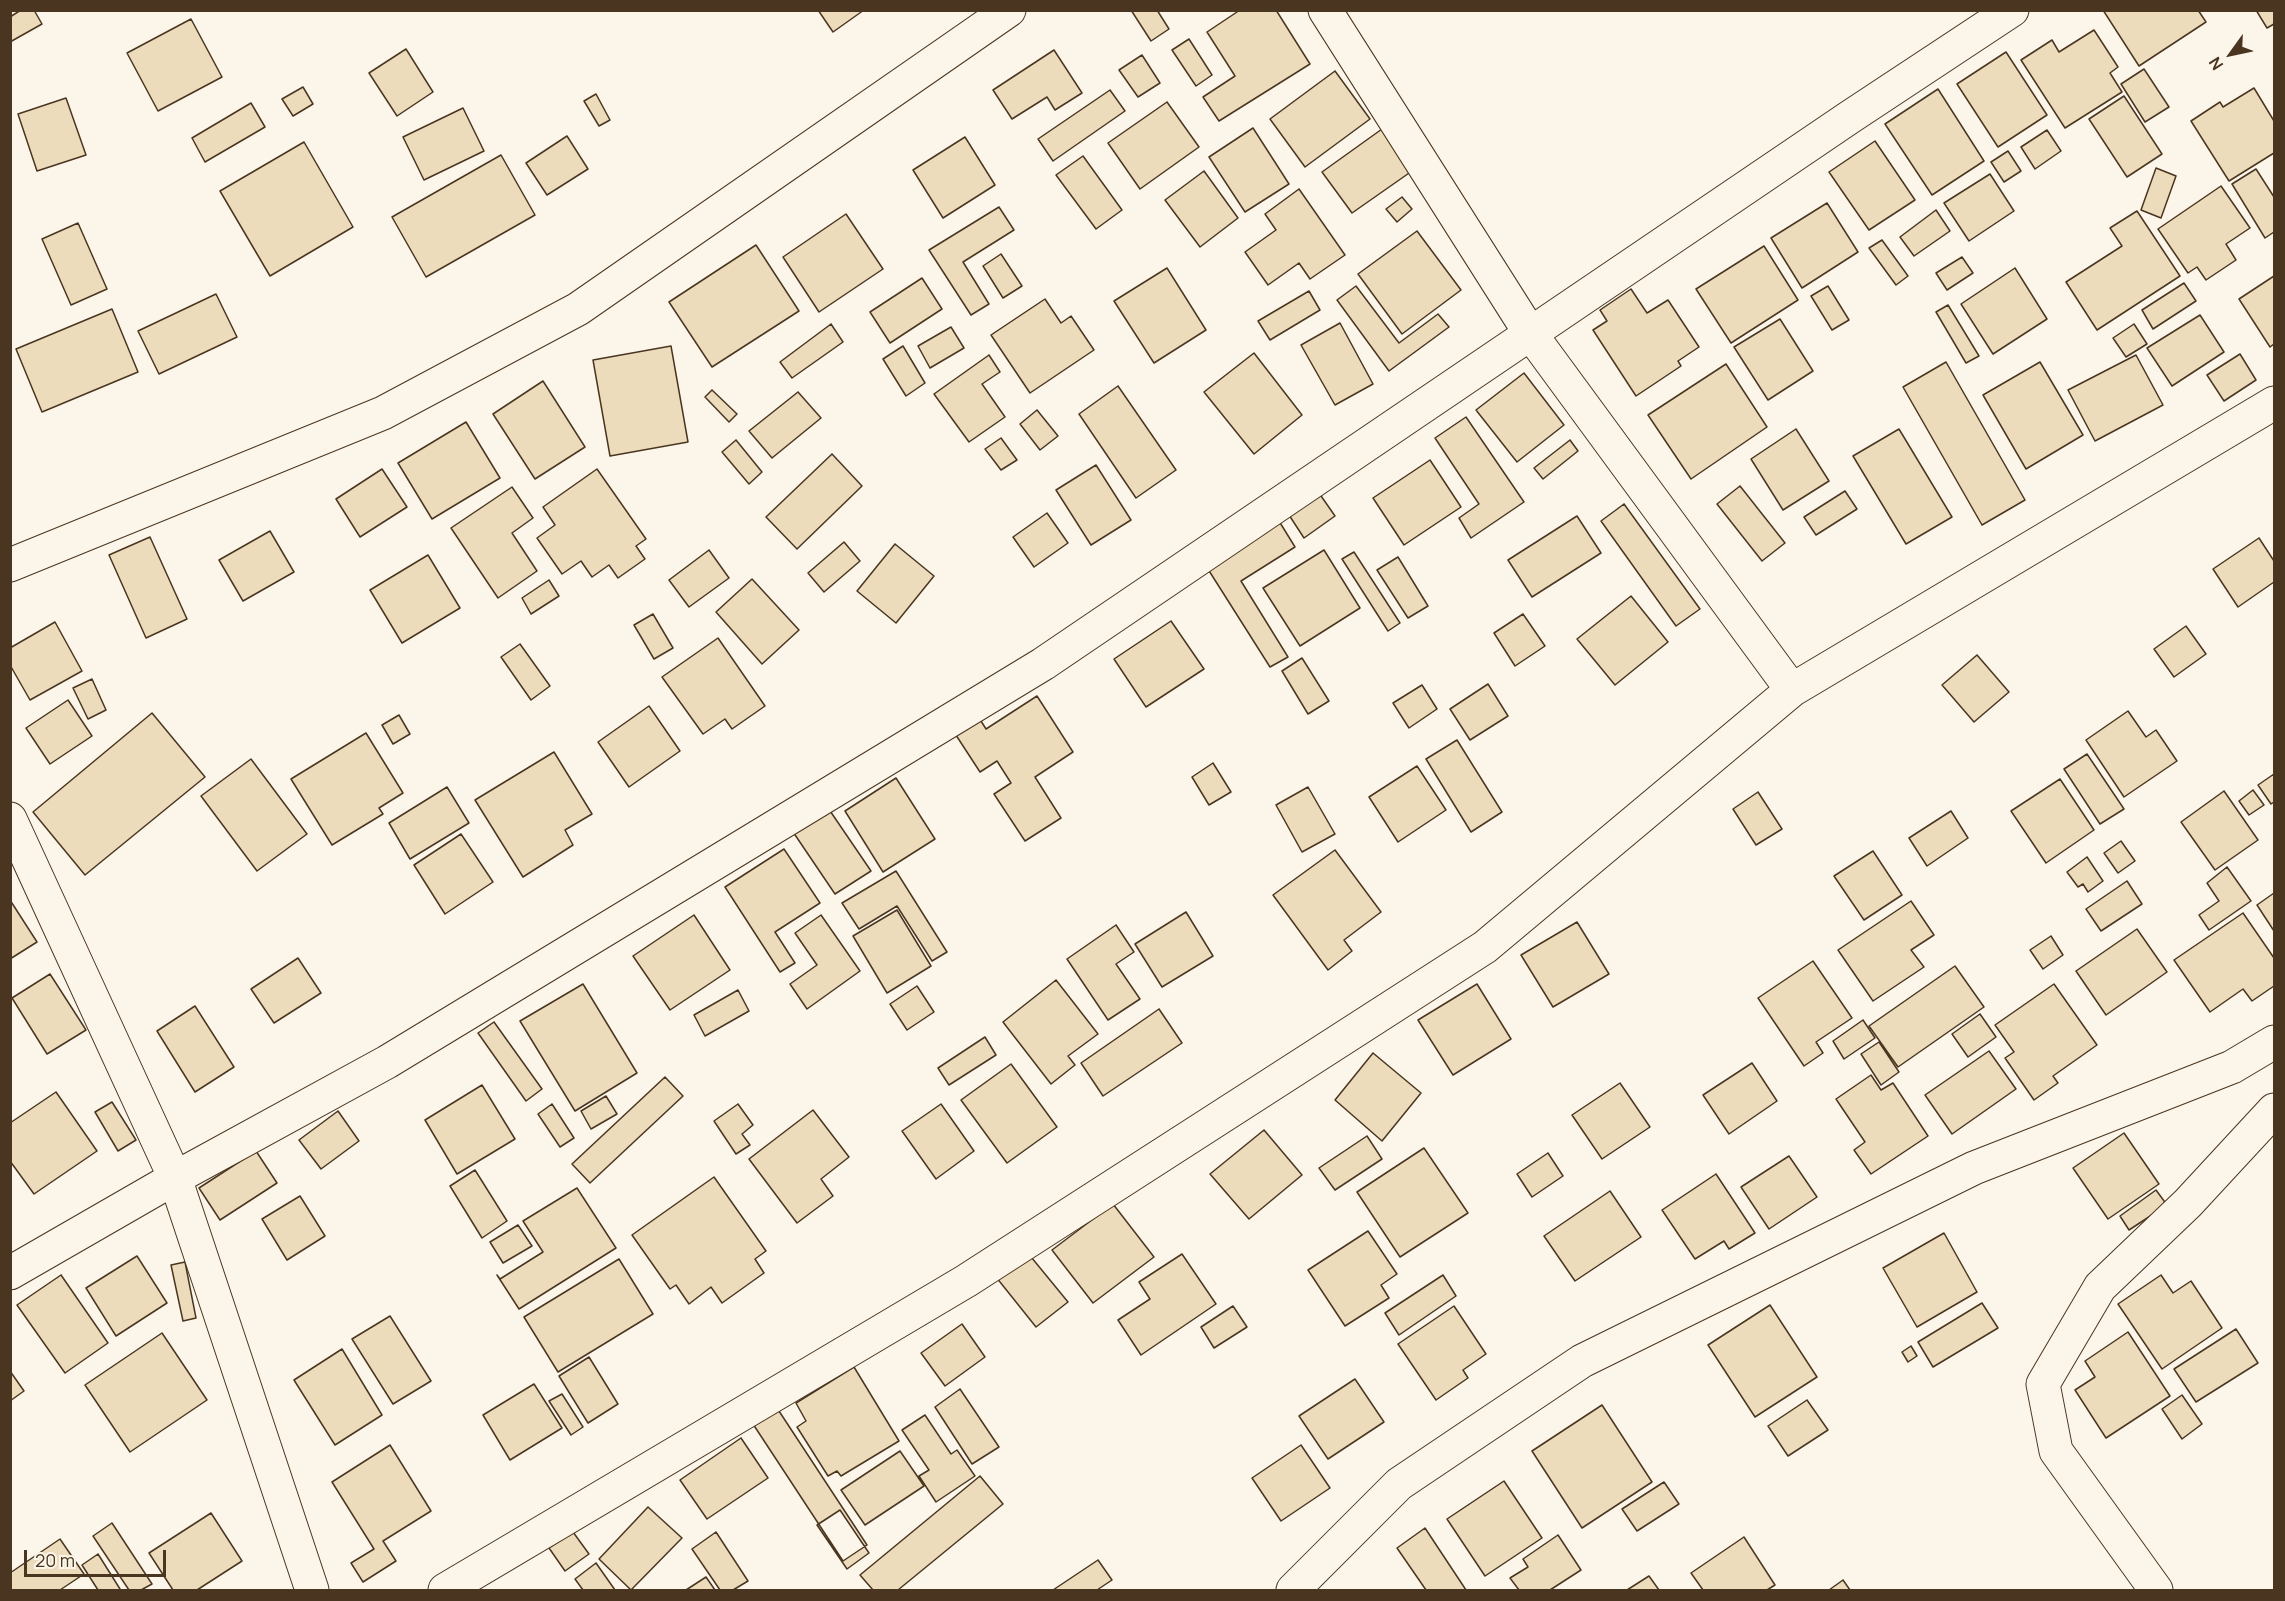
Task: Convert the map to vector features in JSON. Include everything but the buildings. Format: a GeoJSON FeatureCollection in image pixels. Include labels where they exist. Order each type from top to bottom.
{"type":"FeatureCollection","features":[{"type":"Feature","properties":{"kind":"street"},"geometry":{"type":"LineString","coordinates":[[10,565],[383,413],[578,309],[1009,10]]}},
{"type":"Feature","properties":{"kind":"street"},"geometry":{"type":"LineString","coordinates":[[1325,10],[1530,333],[1792,690]]}},
{"type":"Feature","properties":{"kind":"street"},"geometry":{"type":"LineString","coordinates":[[10,1273],[175,1178],[387,1062],[1043,664],[1850,117],[2012,10]]}},
{"type":"Feature","properties":{"kind":"street"},"geometry":{"type":"LineString","coordinates":[[446,1590],[966,1281],[1485,947],[1792,690],[2274,403]]}},
{"type":"Feature","properties":{"kind":"street"},"geometry":{"type":"LineString","coordinates":[[10,819],[175,1178],[312,1590]]}},
{"type":"Feature","properties":{"kind":"street"},"geometry":{"type":"LineString","coordinates":[[1293,1590],[1399,1484],[1582,1361],[1974,1168],[2232,1067],[2274,1042]]}},
{"type":"Feature","properties":{"kind":"street"},"geometry":{"type":"LineString","coordinates":[[2156,1590],[2056,1451],[2043,1384],[2100,1287],[2188,1203],[2274,1110]]}}]}
